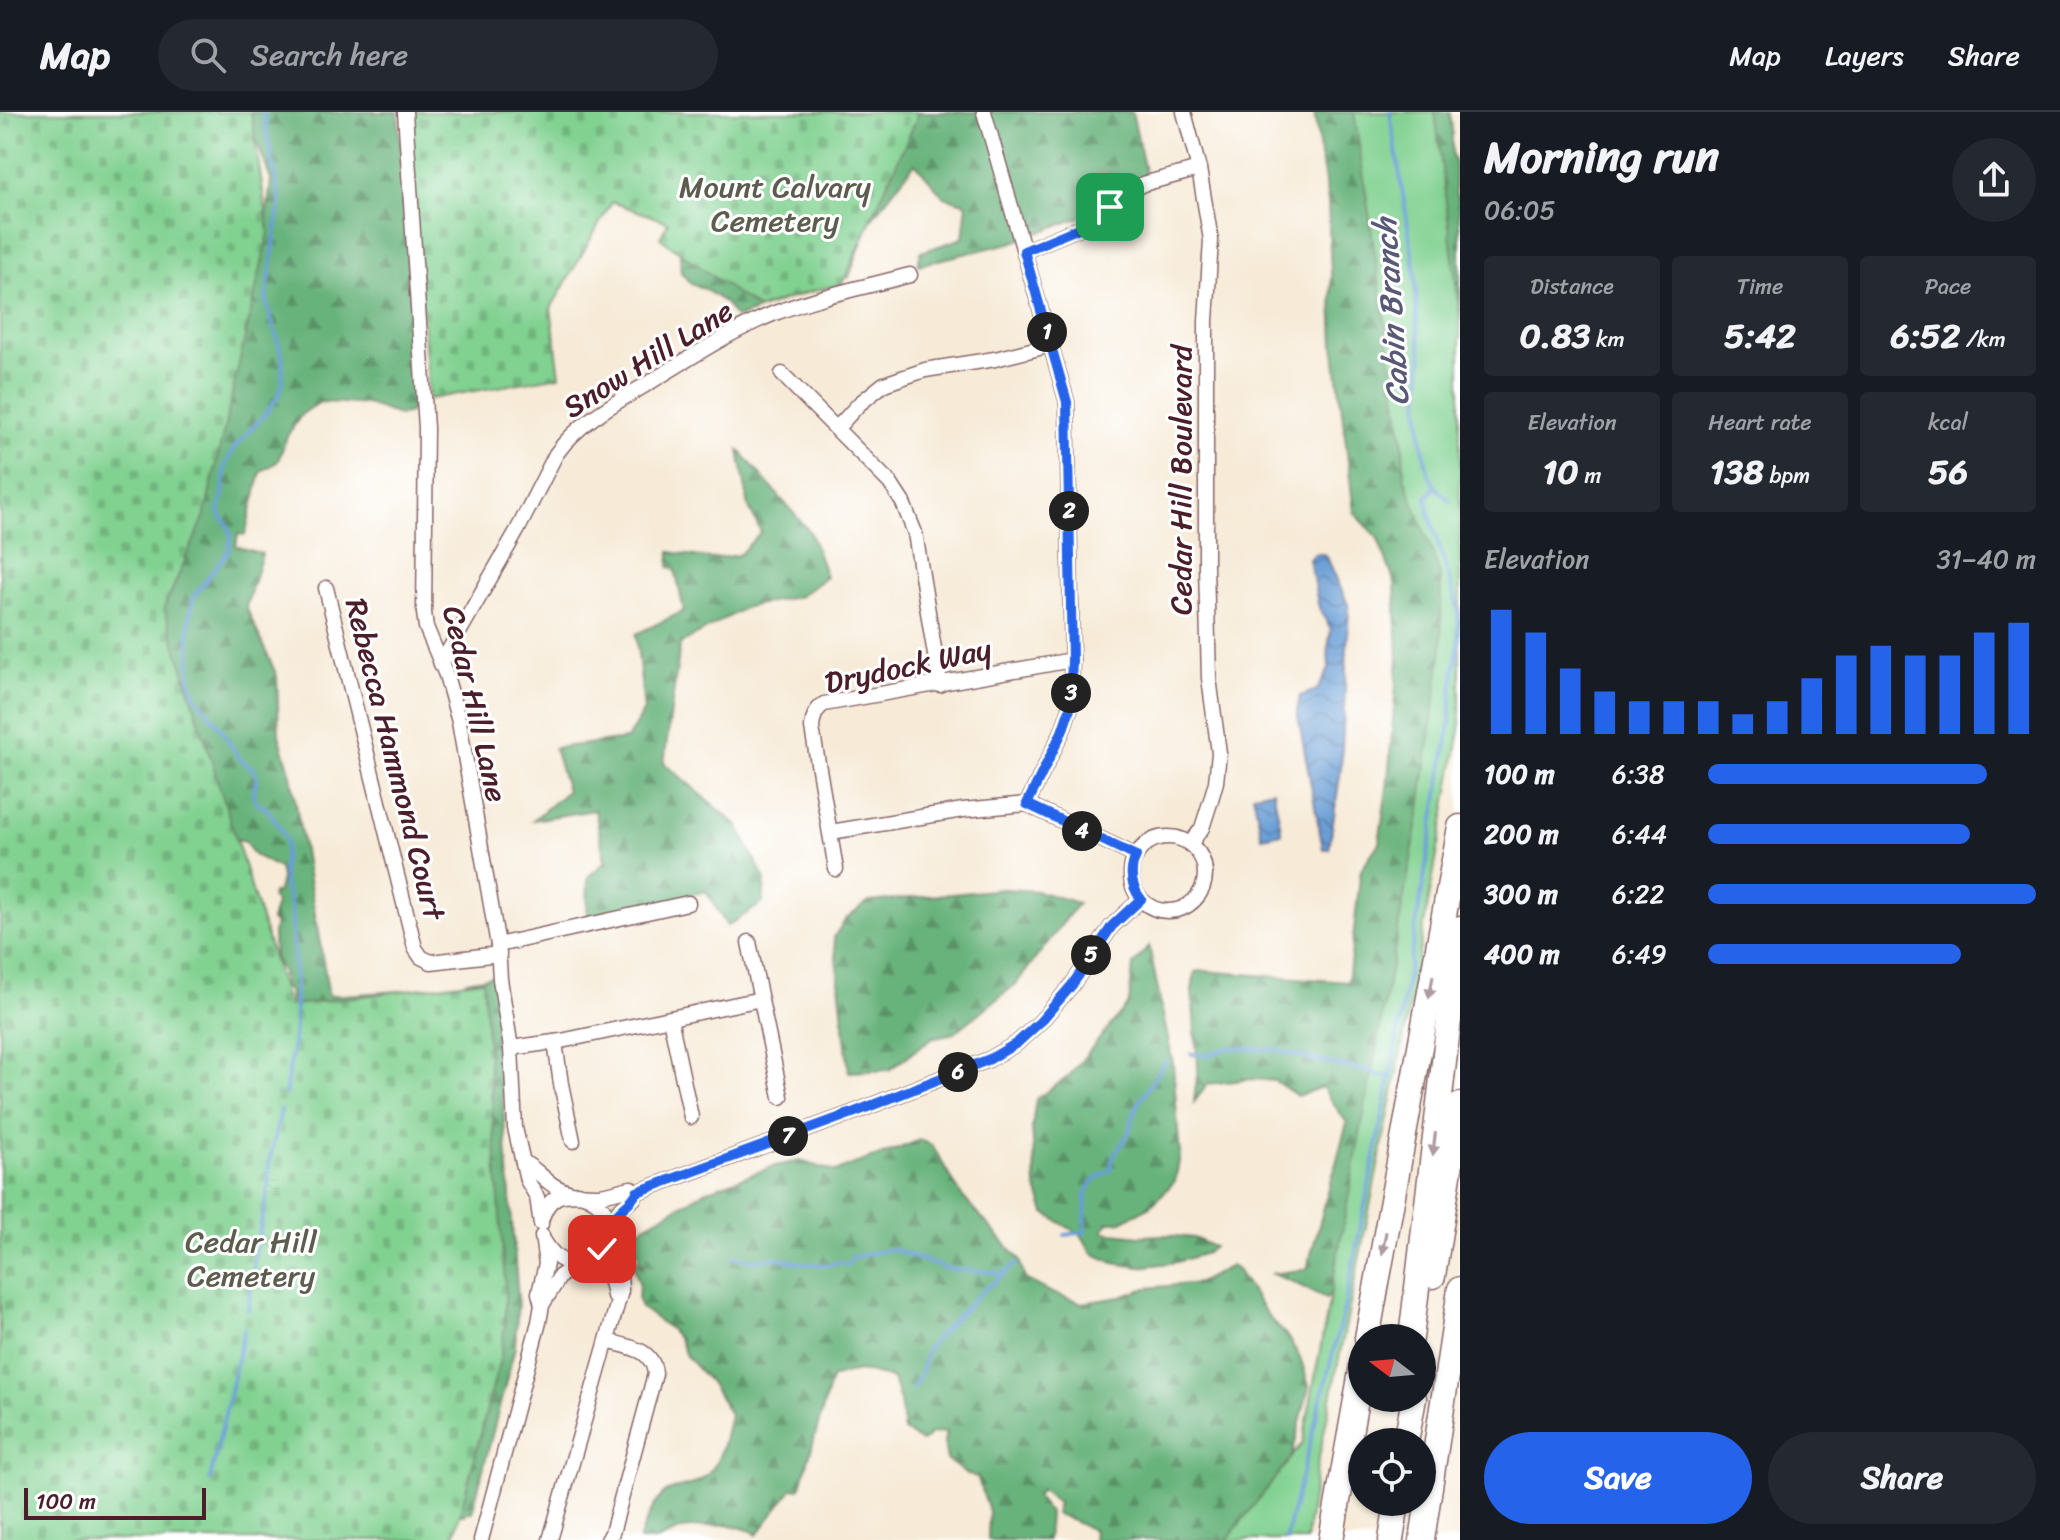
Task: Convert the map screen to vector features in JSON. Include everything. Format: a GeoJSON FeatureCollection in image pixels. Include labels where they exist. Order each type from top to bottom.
{"type":"FeatureCollection","features":[{"type":"Feature","properties":{"kind":"highway"},"geometry":{"type":"LineString","coordinates":[[1370,1324],[1460,827]]}},
{"type":"Feature","properties":{"kind":"highway"},"geometry":{"type":"LineString","coordinates":[[1413,1324],[1460,928]]}},
{"type":"Feature","properties":{"kind":"highway"},"geometry":{"type":"LineString","coordinates":[[1426,1324],[1460,1105]]}},
{"type":"Feature","properties":{"kind":"highway"},"geometry":{"type":"LineString","coordinates":[[1422,1540],[1460,1289]]}},
{"type":"Feature","properties":{"kind":"highway"},"geometry":{"type":"LineString","coordinates":[[1331,1540],[1354,1412]]}},
{"type":"Feature","properties":{"kind":"street","name":"Cedar Hill Lane"},"geometry":{"type":"LineString","coordinates":[[405,112],[426,428],[424,613],[459,722],[498,950],[511,1048],[515,1128],[527,1180],[537,1197],[542,1230]]}},
{"type":"Feature","properties":{"kind":"street"},"geometry":{"type":"LineString","coordinates":[[984,112],[1067,402],[1072,660],[1070,709],[1027,804]]}},
{"type":"Feature","properties":{"kind":"street","name":"Cedar Hill Boulevard"},"geometry":{"type":"LineString","coordinates":[[1184,112],[1199,169],[1211,240],[1206,321],[1206,566],[1209,678],[1219,753],[1210,803],[1202,828],[1190,844]]}},
{"type":"Feature","properties":{"kind":"street"},"geometry":{"type":"LineString","coordinates":[[1024,251],[1079,228],[1124,194],[1143,184],[1199,169]]}},
{"type":"Feature","properties":{"kind":"street","name":"Snow Hill Lane"},"geometry":{"type":"LineString","coordinates":[[441,664],[518,529],[556,454],[586,423],[761,319],[814,300],[910,275]]}},
{"type":"Feature","properties":{"kind":"street"},"geometry":{"type":"LineString","coordinates":[[837,428],[859,404],[884,384],[925,370],[995,359],[1051,345]]}},
{"type":"Feature","properties":{"kind":"street"},"geometry":{"type":"LineString","coordinates":[[782,374],[890,483],[903,503],[915,533],[940,685]]}},
{"type":"Feature","properties":{"kind":"street","name":"Rebecca Hammond Court"},"geometry":{"type":"LineString","coordinates":[[326,588],[415,948],[421,957],[431,962],[498,950],[688,903]]}},
{"type":"Feature","properties":{"kind":"street","name":"Drydock Way"},"geometry":{"type":"LineString","coordinates":[[836,869],[812,728],[818,709],[824,704],[1072,660]]}},
{"type":"Feature","properties":{"kind":"street"},"geometry":{"type":"LineString","coordinates":[[831,832],[963,810],[1027,804],[1136,856]]}},
{"type":"Feature","properties":{"kind":"street"},"geometry":{"type":"LineString","coordinates":[[1171,837],[1190,844],[1200,855],[1204,866],[1205,877],[1196,899],[1177,910],[1165,911],[1141,899],[1132,883],[1136,856],[1149,843],[1160,838],[1171,837]]}},
{"type":"Feature","properties":{"kind":"street"},"geometry":{"type":"LineString","coordinates":[[481,1540],[542,1305],[560,1276],[602,1249],[619,1210],[637,1192],[990,1059],[1017,1043],[1040,1022],[1072,985],[1112,926],[1141,899]]}},
{"type":"Feature","properties":{"kind":"street"},"geometry":{"type":"LineString","coordinates":[[749,942],[781,1097]]}},
{"type":"Feature","properties":{"kind":"street"},"geometry":{"type":"LineString","coordinates":[[511,1048],[555,1042],[761,999]]}},
{"type":"Feature","properties":{"kind":"street"},"geometry":{"type":"LineString","coordinates":[[670,1018],[691,1117]]}},
{"type":"Feature","properties":{"kind":"street"},"geometry":{"type":"LineString","coordinates":[[555,1042],[573,1141]]}},
{"type":"Feature","properties":{"kind":"street"},"geometry":{"type":"LineString","coordinates":[[523,1162],[561,1191],[603,1195],[631,1188],[637,1192]]}},
{"type":"Feature","properties":{"kind":"street"},"geometry":{"type":"LineString","coordinates":[[542,1305],[539,1293],[546,1264],[542,1230],[545,1211],[562,1195],[575,1193],[588,1196],[598,1203],[607,1216],[609,1252],[620,1272],[621,1291],[555,1539]]}},
{"type":"Feature","properties":{"kind":"street"},"geometry":{"type":"LineString","coordinates":[[542,1230],[548,1248],[556,1257],[572,1263],[584,1262],[611,1278],[616,1307]]}},
{"type":"Feature","properties":{"kind":"street"},"geometry":{"type":"LineString","coordinates":[[607,1341],[643,1351],[650,1357],[655,1374],[608,1540]]}},
{"type":"Feature","properties":{"kind":"green space","name":"Cedar Hill Cemetery"},"geometry":{"type":"Polygon","coordinates":[[[0,112],[251,112],[269,232],[204,518],[164,608],[288,1006],[483,980],[505,1284],[505,1323],[501,1355],[453,1540],[0,1540],[0,112]]]}},
{"type":"Feature","properties":{"kind":"green space"},"geometry":{"type":"Polygon","coordinates":[[[246,112],[398,112],[418,403],[409,413],[398,415],[367,404],[320,402],[302,414],[287,436],[278,461],[261,472],[245,535],[238,534],[236,546],[262,554],[246,607],[277,676],[279,735],[291,775],[329,996],[445,989],[493,976],[518,1299],[515,1347],[472,1512],[465,1515],[449,1511],[490,1207],[498,1173],[492,1161],[289,1002],[290,993],[284,987],[282,972],[274,960],[275,924],[271,921],[276,903],[273,893],[277,894],[281,879],[279,868],[254,855],[245,841],[228,838],[110,601],[264,239],[271,180],[246,112]]]}},
{"type":"Feature","properties":{"kind":"green space","name":"Mount Calvary Cemetery"},"geometry":{"type":"Polygon","coordinates":[[[408,112],[917,112],[842,284],[758,309],[660,238],[668,222],[612,202],[551,308],[560,376],[429,399],[408,112]]]}},
{"type":"Feature","properties":{"kind":"green space"},"geometry":{"type":"Polygon","coordinates":[[[787,112],[1132,112],[1146,176],[1097,211],[1010,243],[918,265],[921,252],[963,238],[967,204],[944,197],[915,163],[869,222],[849,277],[736,318],[725,303],[691,284],[681,272],[678,212],[787,112]]]}},
{"type":"Feature","properties":{"kind":"green space"},"geometry":{"type":"Polygon","coordinates":[[[1314,112],[1450,112],[1460,238],[1460,670],[1334,1288],[1326,1299],[1272,1274],[1307,1269],[1347,1123],[1322,1087],[1297,1096],[1275,1081],[1252,1079],[1208,1084],[1194,1102],[1198,1067],[1192,991],[1195,972],[1203,971],[1348,982],[1361,869],[1379,843],[1388,781],[1398,659],[1395,583],[1377,537],[1354,512],[1334,344],[1328,202],[1314,112]]]}},
{"type":"Feature","properties":{"kind":"green space"},"geometry":{"type":"Polygon","coordinates":[[[1354,112],[1435,112],[1460,316],[1460,730],[1397,1073],[1316,1472],[1306,1540],[1227,1540],[1303,1442],[1419,816],[1442,648],[1440,574],[1404,476],[1403,442],[1354,112]]]}},
{"type":"Feature","properties":{"kind":"green space"},"geometry":{"type":"Polygon","coordinates":[[[739,450],[810,532],[826,577],[800,596],[746,607],[680,644],[664,763],[738,826],[765,880],[763,903],[727,926],[706,891],[587,921],[588,877],[605,862],[595,810],[533,820],[567,791],[554,748],[627,739],[644,710],[636,634],[684,611],[675,569],[669,567],[670,552],[712,559],[739,555],[761,532],[749,508],[739,450]]]}},
{"type":"Feature","properties":{"kind":"green space"},"geometry":{"type":"Polygon","coordinates":[[[1003,889],[1037,891],[1078,903],[1016,984],[954,1033],[932,1038],[889,1070],[849,1072],[834,937],[846,919],[869,902],[1003,889]]]}},
{"type":"Feature","properties":{"kind":"green space"},"geometry":{"type":"Polygon","coordinates":[[[1149,946],[1173,1064],[1180,1156],[1175,1181],[1151,1206],[1120,1222],[1108,1222],[1103,1232],[1194,1238],[1214,1247],[1206,1253],[1177,1262],[1139,1267],[1114,1263],[1092,1253],[1082,1236],[1045,1213],[1036,1186],[1032,1127],[1036,1099],[1069,1076],[1129,1003],[1133,965],[1149,946]]]}},
{"type":"Feature","properties":{"kind":"green space"},"geometry":{"type":"Polygon","coordinates":[[[919,1140],[932,1145],[961,1195],[1019,1259],[1025,1279],[1052,1293],[1082,1303],[1121,1297],[1147,1288],[1199,1283],[1231,1266],[1237,1270],[1300,1357],[1309,1386],[1271,1540],[1093,1540],[1094,1530],[1055,1514],[1058,1503],[1041,1490],[1036,1496],[1049,1513],[1047,1540],[988,1540],[989,1511],[977,1477],[966,1474],[947,1460],[946,1432],[931,1434],[922,1442],[904,1431],[893,1379],[862,1372],[831,1379],[801,1486],[793,1488],[757,1535],[728,1524],[682,1529],[657,1540],[639,1540],[650,1513],[663,1495],[693,1484],[710,1472],[720,1455],[730,1414],[710,1382],[686,1356],[679,1339],[641,1308],[639,1283],[628,1248],[643,1269],[631,1234],[708,1190],[775,1166],[800,1161],[836,1172],[919,1140]]]}},
{"type":"Feature","properties":{"kind":"water"},"geometry":{"type":"Polygon","coordinates":[[[1316,553],[1326,555],[1349,607],[1341,769],[1329,849],[1323,849],[1297,711],[1300,696],[1317,690],[1329,669],[1331,630],[1319,608],[1309,559],[1316,553]]]}},
{"type":"Feature","properties":{"kind":"water"},"geometry":{"type":"Polygon","coordinates":[[[1273,790],[1282,833],[1262,837],[1253,794],[1273,790]]]}},
{"type":"Feature","properties":{"kind":"waterway"},"geometry":{"type":"LineString","coordinates":[[263,112],[280,202],[266,301],[282,355],[283,382],[279,395],[235,447],[225,465],[219,509],[231,535],[229,550],[194,596],[189,621],[190,680],[194,694],[239,758],[253,769],[257,777],[253,796],[268,810],[286,841],[283,870],[291,906],[295,1031],[285,1094]]}},
{"type":"Feature","properties":{"kind":"waterway","name":"Cabin Branch"},"geometry":{"type":"LineString","coordinates":[[1390,112],[1415,271],[1422,360],[1419,406],[1422,442],[1428,472],[1435,487],[1450,501]]}},
{"type":"Feature","properties":{"kind":"waterway"},"geometry":{"type":"LineString","coordinates":[[1285,1540],[1344,1310],[1391,1075],[1450,723],[1459,639],[1458,608],[1429,513],[1427,497],[1435,487]]}},
{"type":"Feature","properties":{"kind":"waterway"},"geometry":{"type":"LineString","coordinates":[[1191,1054],[1208,1055],[1228,1048],[1276,1050],[1371,1071],[1379,1077],[1391,1075]]}},
{"type":"Feature","properties":{"kind":"waterway"},"geometry":{"type":"LineString","coordinates":[[1065,1235],[1085,1232],[1088,1189],[1111,1170],[1112,1159],[1129,1132],[1137,1105],[1165,1062]]}},
{"type":"Feature","properties":{"kind":"waterway"},"geometry":{"type":"LineString","coordinates":[[248,1310],[255,1253],[268,1190],[269,1162],[281,1110]]}},
{"type":"Feature","properties":{"kind":"waterway"},"geometry":{"type":"LineString","coordinates":[[733,1256],[751,1260],[779,1258],[800,1263],[826,1265],[839,1262],[847,1265],[853,1257],[892,1249],[947,1269],[1005,1273],[1016,1264]]}},
{"type":"Feature","properties":{"kind":"waterway"},"geometry":{"type":"LineString","coordinates":[[913,1388],[927,1350],[937,1337],[980,1293],[1004,1274]]}},
{"type":"Feature","properties":{"kind":"waterway"},"geometry":{"type":"LineString","coordinates":[[210,1480],[244,1329]]}},
{"type":"Feature","properties":{"kind":"route"},"geometry":{"type":"LineString","coordinates":[[602,1249],[614,1218],[637,1192],[938,1081],[990,1059],[1017,1043],[1072,985],[1112,926],[1141,899],[1132,883],[1136,856],[1027,804],[1070,709],[1072,660],[1067,402],[1024,251],[1079,228],[1110,207]]}}]}
